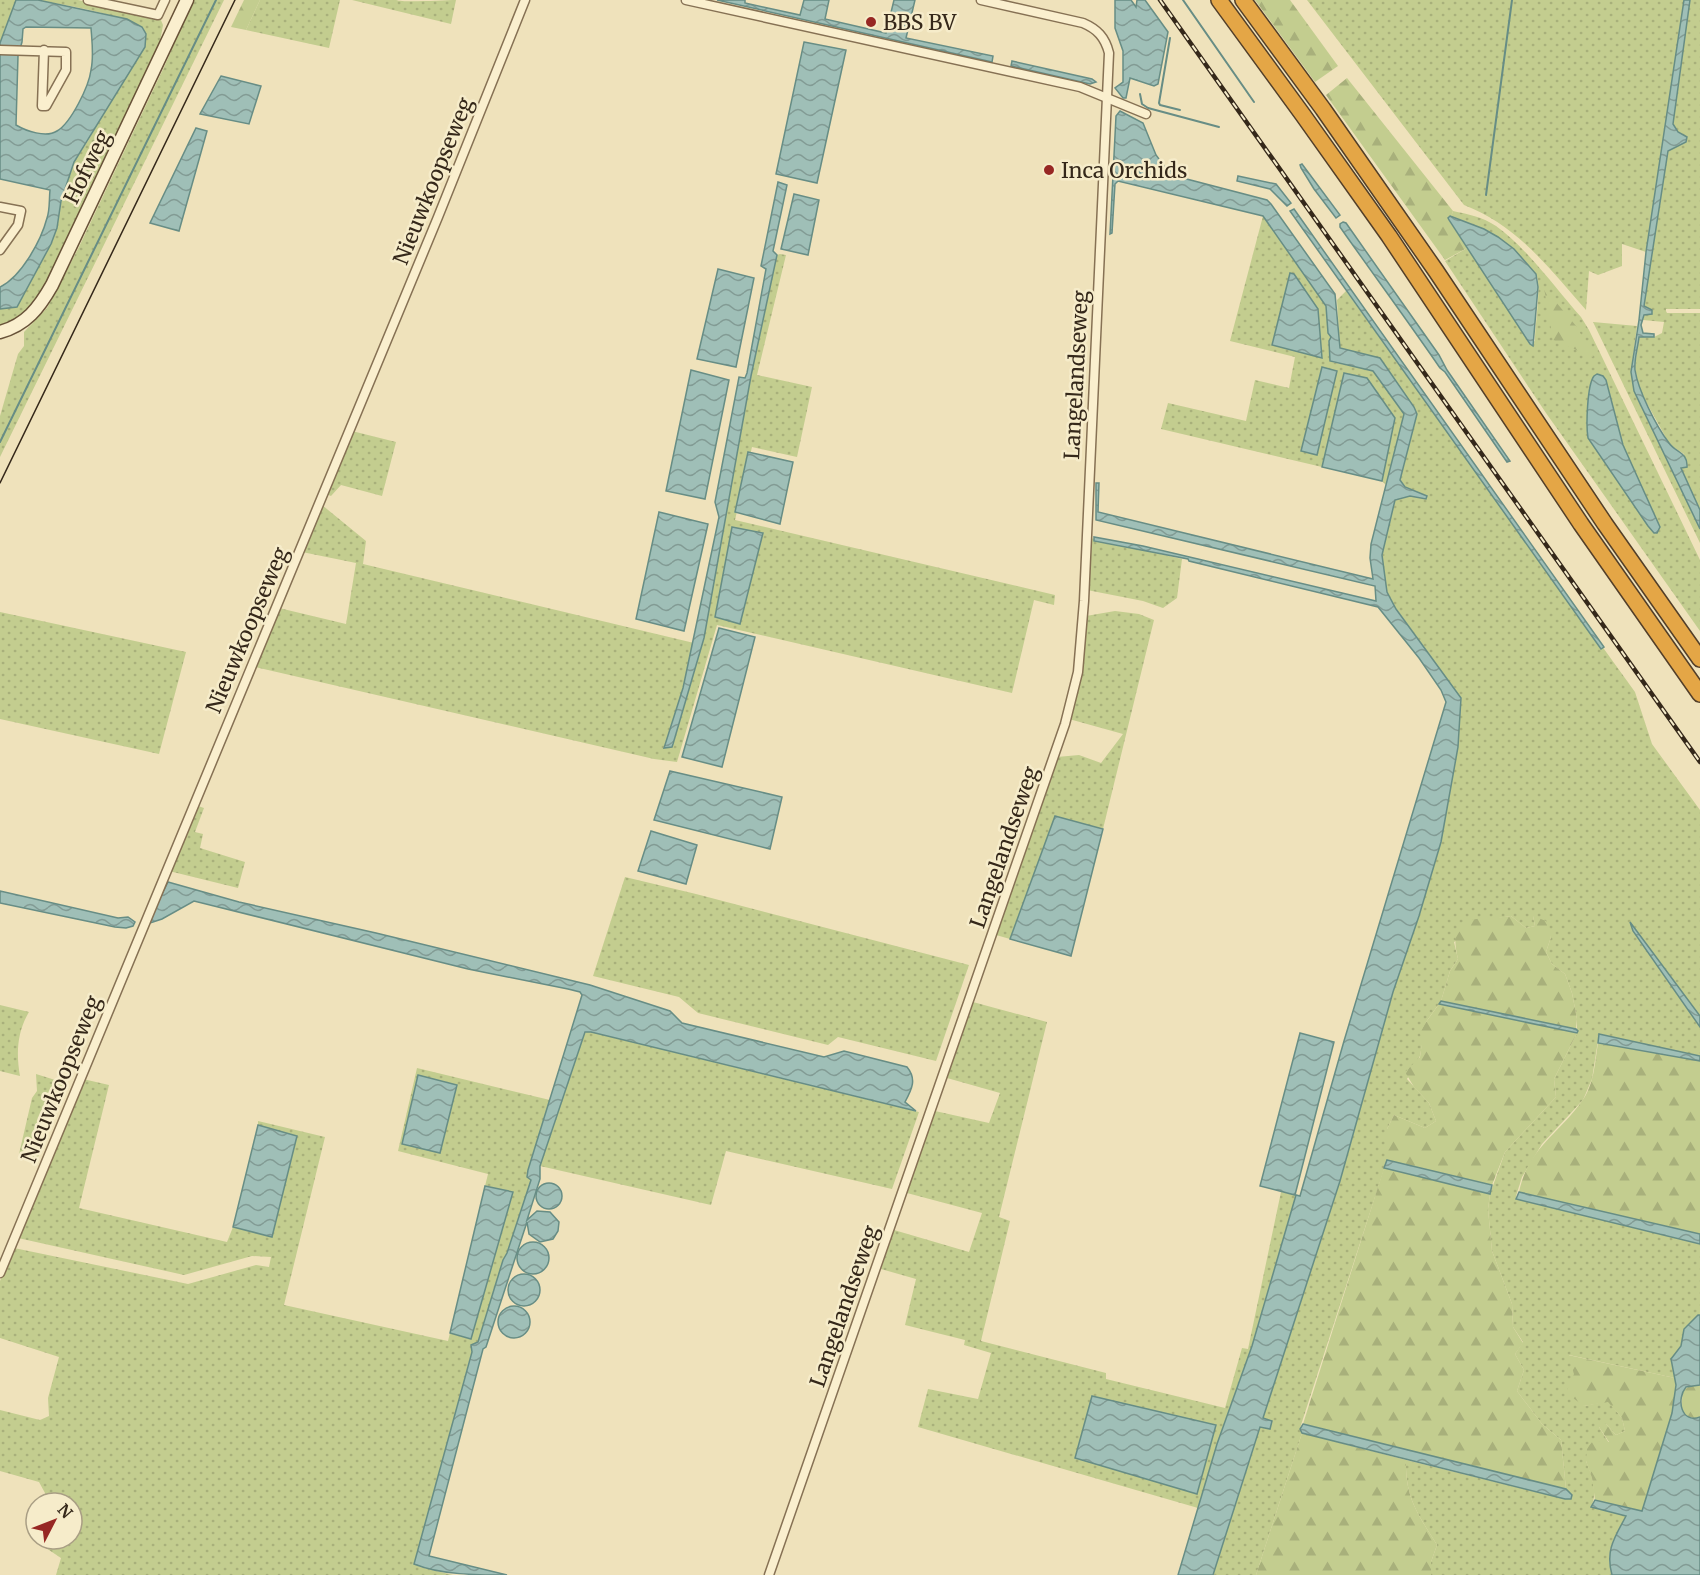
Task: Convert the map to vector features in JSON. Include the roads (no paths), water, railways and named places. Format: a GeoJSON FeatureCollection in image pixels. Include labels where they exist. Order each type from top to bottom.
{"type":"FeatureCollection","features":[{"type":"Feature","properties":{"kind":"highway"},"geometry":{"type":"LineString","coordinates":[[1219,0],[1389,236],[1587,533],[1700,694]]}},
{"type":"Feature","properties":{"kind":"highway"},"geometry":{"type":"LineString","coordinates":[[1243,0],[1423,252],[1633,565],[1700,659]]}},
{"type":"Feature","properties":{"kind":"highway"},"geometry":{"type":"LineString","coordinates":[[1633,565],[1700,642]]}},
{"type":"Feature","properties":{"kind":"main road","name":"Hofweg"},"geometry":{"type":"LineString","coordinates":[[0,332],[27,320],[44,300],[187,0]]}},
{"type":"Feature","properties":{"kind":"street"},"geometry":{"type":"LineString","coordinates":[[88,0],[158,15],[165,0]]}},
{"type":"Feature","properties":{"kind":"street","name":"Nieuwkoopseweg"},"geometry":{"type":"LineString","coordinates":[[0,1273],[438,217],[525,0]]}},
{"type":"Feature","properties":{"kind":"street"},"geometry":{"type":"LineString","coordinates":[[686,0],[1080,87],[1146,114]]}},
{"type":"Feature","properties":{"kind":"street","name":"Langelandseweg"},"geometry":{"type":"LineString","coordinates":[[769,1575],[1061,736],[1078,672],[1084,601],[1109,53],[1106,43],[1094,28],[1083,22],[981,0]]}},
{"type":"Feature","properties":{"kind":"street"},"geometry":{"type":"LineString","coordinates":[[0,50],[44,50],[66,52],[66,70],[46,106],[42,106],[44,50]]}},
{"type":"Feature","properties":{"kind":"street"},"geometry":{"type":"LineString","coordinates":[[0,207],[21,211],[18,225],[0,250]]}},
{"type":"Feature","properties":{"kind":"water"},"geometry":{"type":"Polygon","coordinates":[[[16,0],[38,0],[127,19],[142,27],[146,34],[145,47],[74,162],[61,201],[57,228],[51,244],[17,307],[0,309],[0,287],[23,267],[40,237],[48,215],[50,190],[0,179],[0,43],[16,0]],[[26,27],[23,29],[18,56],[16,125],[30,131],[47,134],[57,131],[68,120],[90,77],[93,54],[91,28],[26,27]]]}},
{"type":"Feature","properties":{"kind":"water"},"geometry":{"type":"Polygon","coordinates":[[[717,0],[745,0],[745,3],[800,15],[804,0],[829,0],[825,19],[886,33],[894,0],[915,0],[906,38],[993,56],[992,62],[717,0]]]}},
{"type":"Feature","properties":{"kind":"water"},"geometry":{"type":"Polygon","coordinates":[[[1115,0],[1131,0],[1136,7],[1137,0],[1145,0],[1168,32],[1158,84],[1154,86],[1130,78],[1126,98],[1123,98],[1115,88],[1123,82],[1123,51],[1115,28],[1115,0]]]}},
{"type":"Feature","properties":{"kind":"water"},"geometry":{"type":"Polygon","coordinates":[[[1684,0],[1690,0],[1673,124],[1678,132],[1687,137],[1686,142],[1668,151],[1644,306],[1652,310],[1652,314],[1644,315],[1641,325],[1643,333],[1654,334],[1654,337],[1639,337],[1635,370],[1653,418],[1669,443],[1686,458],[1687,467],[1681,468],[1700,510],[1700,529],[1634,391],[1631,372],[1646,252],[1684,0]]]}},
{"type":"Feature","properties":{"kind":"water"},"geometry":{"type":"Polygon","coordinates":[[[804,42],[846,50],[817,183],[776,174],[804,42]]]}},
{"type":"Feature","properties":{"kind":"water"},"geometry":{"type":"Polygon","coordinates":[[[1012,61],[1092,79],[1096,82],[1090,84],[1011,66],[1012,61]]]}},
{"type":"Feature","properties":{"kind":"water"},"geometry":{"type":"Polygon","coordinates":[[[221,76],[261,86],[249,124],[200,114],[221,76]]]}},
{"type":"Feature","properties":{"kind":"water"},"geometry":{"type":"Polygon","coordinates":[[[1120,111],[1143,123],[1156,155],[1164,166],[1179,177],[1267,200],[1271,204],[1335,294],[1340,348],[1380,358],[1414,407],[1417,414],[1400,480],[1405,487],[1427,496],[1426,499],[1410,496],[1395,500],[1382,555],[1387,592],[1396,609],[1461,698],[1458,747],[1441,842],[1393,992],[1340,1181],[1263,1418],[1272,1421],[1270,1429],[1260,1427],[1213,1575],[1178,1575],[1217,1444],[1252,1346],[1296,1195],[1300,1196],[1446,702],[1441,690],[1419,658],[1378,607],[1188,559],[1094,541],[1094,537],[1143,546],[1376,601],[1375,586],[1096,520],[1096,483],[1099,483],[1098,512],[1373,579],[1371,544],[1404,414],[1373,371],[1330,361],[1329,341],[1331,337],[1328,333],[1326,306],[1263,216],[1118,181],[1115,184],[1112,233],[1110,234],[1116,116],[1120,111]]]}},
{"type":"Feature","properties":{"kind":"water"},"geometry":{"type":"Polygon","coordinates":[[[196,128],[207,131],[179,231],[150,223],[196,128]]]}},
{"type":"Feature","properties":{"kind":"water"},"geometry":{"type":"Polygon","coordinates":[[[1302,164],[1340,215],[1336,218],[1314,189],[1301,168],[1302,164]]]}},
{"type":"Feature","properties":{"kind":"water"},"geometry":{"type":"Polygon","coordinates":[[[1238,176],[1276,184],[1291,203],[1287,206],[1270,189],[1237,181],[1238,176]]]}},
{"type":"Feature","properties":{"kind":"water"},"geometry":{"type":"Polygon","coordinates":[[[778,182],[787,185],[773,251],[777,255],[751,376],[704,638],[672,747],[664,748],[683,688],[719,517],[715,502],[739,377],[745,378],[747,373],[766,269],[761,266],[778,182]]]}},
{"type":"Feature","properties":{"kind":"water"},"geometry":{"type":"Polygon","coordinates":[[[794,194],[819,200],[808,255],[781,249],[794,194]]]}},
{"type":"Feature","properties":{"kind":"water"},"geometry":{"type":"Polygon","coordinates":[[[1294,209],[1604,647],[1601,649],[1290,211],[1294,209]]]}},
{"type":"Feature","properties":{"kind":"water"},"geometry":{"type":"Polygon","coordinates":[[[1450,216],[1498,237],[1514,249],[1536,274],[1538,287],[1533,346],[1449,220],[1450,216]]]}},
{"type":"Feature","properties":{"kind":"water"},"geometry":{"type":"Polygon","coordinates":[[[1343,222],[1346,223],[1439,355],[1510,461],[1507,462],[1340,227],[1343,222]]]}},
{"type":"Feature","properties":{"kind":"water"},"geometry":{"type":"Polygon","coordinates":[[[718,269],[754,278],[736,367],[697,359],[718,269]]]}},
{"type":"Feature","properties":{"kind":"water"},"geometry":{"type":"Polygon","coordinates":[[[1290,273],[1294,274],[1318,309],[1322,358],[1272,345],[1290,273]]]}},
{"type":"Feature","properties":{"kind":"water"},"geometry":{"type":"Polygon","coordinates":[[[1322,367],[1337,371],[1317,455],[1301,451],[1322,367]]]}},
{"type":"Feature","properties":{"kind":"water"},"geometry":{"type":"Polygon","coordinates":[[[691,370],[729,380],[705,499],[666,491],[691,370]]]}},
{"type":"Feature","properties":{"kind":"water"},"geometry":{"type":"Polygon","coordinates":[[[1344,373],[1367,378],[1395,418],[1382,481],[1322,467],[1344,373]]]}},
{"type":"Feature","properties":{"kind":"water"},"geometry":{"type":"Polygon","coordinates":[[[1597,374],[1606,380],[1623,445],[1660,527],[1657,533],[1654,533],[1648,526],[1588,438],[1588,396],[1594,376],[1597,374]]]}},
{"type":"Feature","properties":{"kind":"water"},"geometry":{"type":"Polygon","coordinates":[[[748,452],[793,462],[780,524],[735,512],[748,452]]]}},
{"type":"Feature","properties":{"kind":"water"},"geometry":{"type":"Polygon","coordinates":[[[659,512],[708,524],[684,631],[636,619],[659,512]]]}},
{"type":"Feature","properties":{"kind":"water"},"geometry":{"type":"Polygon","coordinates":[[[732,527],[763,533],[740,624],[715,617],[732,527]]]}},
{"type":"Feature","properties":{"kind":"water"},"geometry":{"type":"Polygon","coordinates":[[[719,628],[755,637],[722,767],[682,757],[719,628]]]}},
{"type":"Feature","properties":{"kind":"water"},"geometry":{"type":"Polygon","coordinates":[[[670,771],[782,797],[770,849],[654,820],[670,771]]]}},
{"type":"Feature","properties":{"kind":"water"},"geometry":{"type":"Polygon","coordinates":[[[1055,816],[1103,829],[1071,956],[1010,939],[1055,816]]]}},
{"type":"Feature","properties":{"kind":"water"},"geometry":{"type":"Polygon","coordinates":[[[651,831],[697,845],[686,884],[638,871],[651,831]]]}},
{"type":"Feature","properties":{"kind":"water"},"geometry":{"type":"Polygon","coordinates":[[[168,882],[239,902],[590,985],[670,1011],[682,1023],[824,1057],[844,1051],[907,1067],[913,1080],[905,1102],[916,1111],[585,1032],[540,1166],[540,1179],[527,1220],[537,1211],[550,1212],[559,1222],[558,1231],[553,1239],[540,1242],[529,1234],[527,1222],[486,1347],[483,1349],[429,1556],[507,1575],[459,1574],[425,1568],[414,1564],[472,1352],[471,1345],[478,1342],[531,1180],[527,1177],[528,1170],[582,995],[580,992],[568,989],[468,969],[194,901],[162,919],[147,924],[168,882]]]}},
{"type":"Feature","properties":{"kind":"water"},"geometry":{"type":"Polygon","coordinates":[[[0,891],[118,918],[128,917],[135,922],[133,926],[126,928],[115,927],[0,903],[0,891]]]}},
{"type":"Feature","properties":{"kind":"water"},"geometry":{"type":"Polygon","coordinates":[[[1630,922],[1700,1016],[1700,1027],[1633,931],[1630,922]]]}},
{"type":"Feature","properties":{"kind":"water"},"geometry":{"type":"Polygon","coordinates":[[[1441,1001],[1578,1031],[1577,1033],[1439,1004],[1441,1001]]]}},
{"type":"Feature","properties":{"kind":"water"},"geometry":{"type":"Polygon","coordinates":[[[1300,1033],[1334,1042],[1295,1195],[1260,1186],[1300,1033]]]}},
{"type":"Feature","properties":{"kind":"water"},"geometry":{"type":"Polygon","coordinates":[[[1599,1034],[1700,1056],[1700,1061],[1598,1043],[1599,1034]]]}},
{"type":"Feature","properties":{"kind":"water"},"geometry":{"type":"Polygon","coordinates":[[[418,1075],[457,1085],[440,1153],[402,1144],[418,1075]]]}},
{"type":"Feature","properties":{"kind":"water"},"geometry":{"type":"Polygon","coordinates":[[[258,1125],[297,1136],[272,1237],[233,1227],[258,1125]]]}},
{"type":"Feature","properties":{"kind":"water"},"geometry":{"type":"Polygon","coordinates":[[[1387,1160],[1492,1185],[1490,1194],[1384,1168],[1387,1160]]]}},
{"type":"Feature","properties":{"kind":"water"},"geometry":{"type":"Polygon","coordinates":[[[549,1183],[558,1187],[562,1196],[558,1205],[549,1209],[540,1205],[536,1196],[540,1187],[549,1183]]]}},
{"type":"Feature","properties":{"kind":"water"},"geometry":{"type":"Polygon","coordinates":[[[485,1186],[513,1192],[471,1339],[450,1333],[485,1186]]]}},
{"type":"Feature","properties":{"kind":"water"},"geometry":{"type":"Polygon","coordinates":[[[1519,1192],[1700,1234],[1700,1244],[1516,1199],[1519,1192]]]}},
{"type":"Feature","properties":{"kind":"water"},"geometry":{"type":"Polygon","coordinates":[[[533,1242],[544,1247],[549,1258],[544,1269],[533,1274],[522,1269],[517,1258],[522,1247],[533,1242]]]}},
{"type":"Feature","properties":{"kind":"water"},"geometry":{"type":"Polygon","coordinates":[[[524,1274],[535,1279],[540,1290],[535,1301],[524,1306],[513,1301],[508,1290],[513,1279],[524,1274]]]}},
{"type":"Feature","properties":{"kind":"water"},"geometry":{"type":"Polygon","coordinates":[[[514,1306],[525,1311],[530,1322],[525,1333],[514,1338],[503,1333],[498,1322],[503,1311],[514,1306]]]}},
{"type":"Feature","properties":{"kind":"water"},"geometry":{"type":"Polygon","coordinates":[[[1700,1315],[1700,1385],[1686,1387],[1681,1404],[1688,1417],[1700,1417],[1700,1575],[1612,1575],[1610,1551],[1626,1516],[1591,1507],[1595,1500],[1642,1511],[1672,1413],[1676,1385],[1671,1359],[1681,1346],[1684,1329],[1700,1315]]]}},
{"type":"Feature","properties":{"kind":"water"},"geometry":{"type":"Polygon","coordinates":[[[1092,1396],[1216,1425],[1197,1494],[1075,1458],[1092,1396]]]}},
{"type":"Feature","properties":{"kind":"water"},"geometry":{"type":"Polygon","coordinates":[[[1303,1424],[1566,1489],[1572,1495],[1571,1499],[1302,1433],[1300,1429],[1303,1424]]]}},
{"type":"Feature","properties":{"kind":"waterway"},"geometry":{"type":"LineString","coordinates":[[0,442],[216,0]]}},
{"type":"Feature","properties":{"kind":"waterway"},"geometry":{"type":"LineString","coordinates":[[1183,0],[1254,102]]}},
{"type":"Feature","properties":{"kind":"waterway"},"geometry":{"type":"LineString","coordinates":[[1486,195],[1512,0]]}},
{"type":"Feature","properties":{"kind":"waterway"},"geometry":{"type":"LineString","coordinates":[[1170,38],[1159,103],[1180,110]]}},
{"type":"Feature","properties":{"kind":"waterway"},"geometry":{"type":"LineString","coordinates":[[1140,94],[1142,104],[1148,108],[1219,127]]}},
{"type":"Feature","properties":{"kind":"tram line"},"geometry":{"type":"LineString","coordinates":[[0,483],[235,0]]}},
{"type":"Feature","properties":{"kind":"railway"},"geometry":{"type":"LineString","coordinates":[[1160,0],[1700,762]]}},
{"type":"Feature","properties":{"kind":"place","name":"BBS BV"},"geometry":{"type":"Point","coordinates":[871,22]}},
{"type":"Feature","properties":{"kind":"place","name":"Inca Orchids"},"geometry":{"type":"Point","coordinates":[1049,170]}}]}
